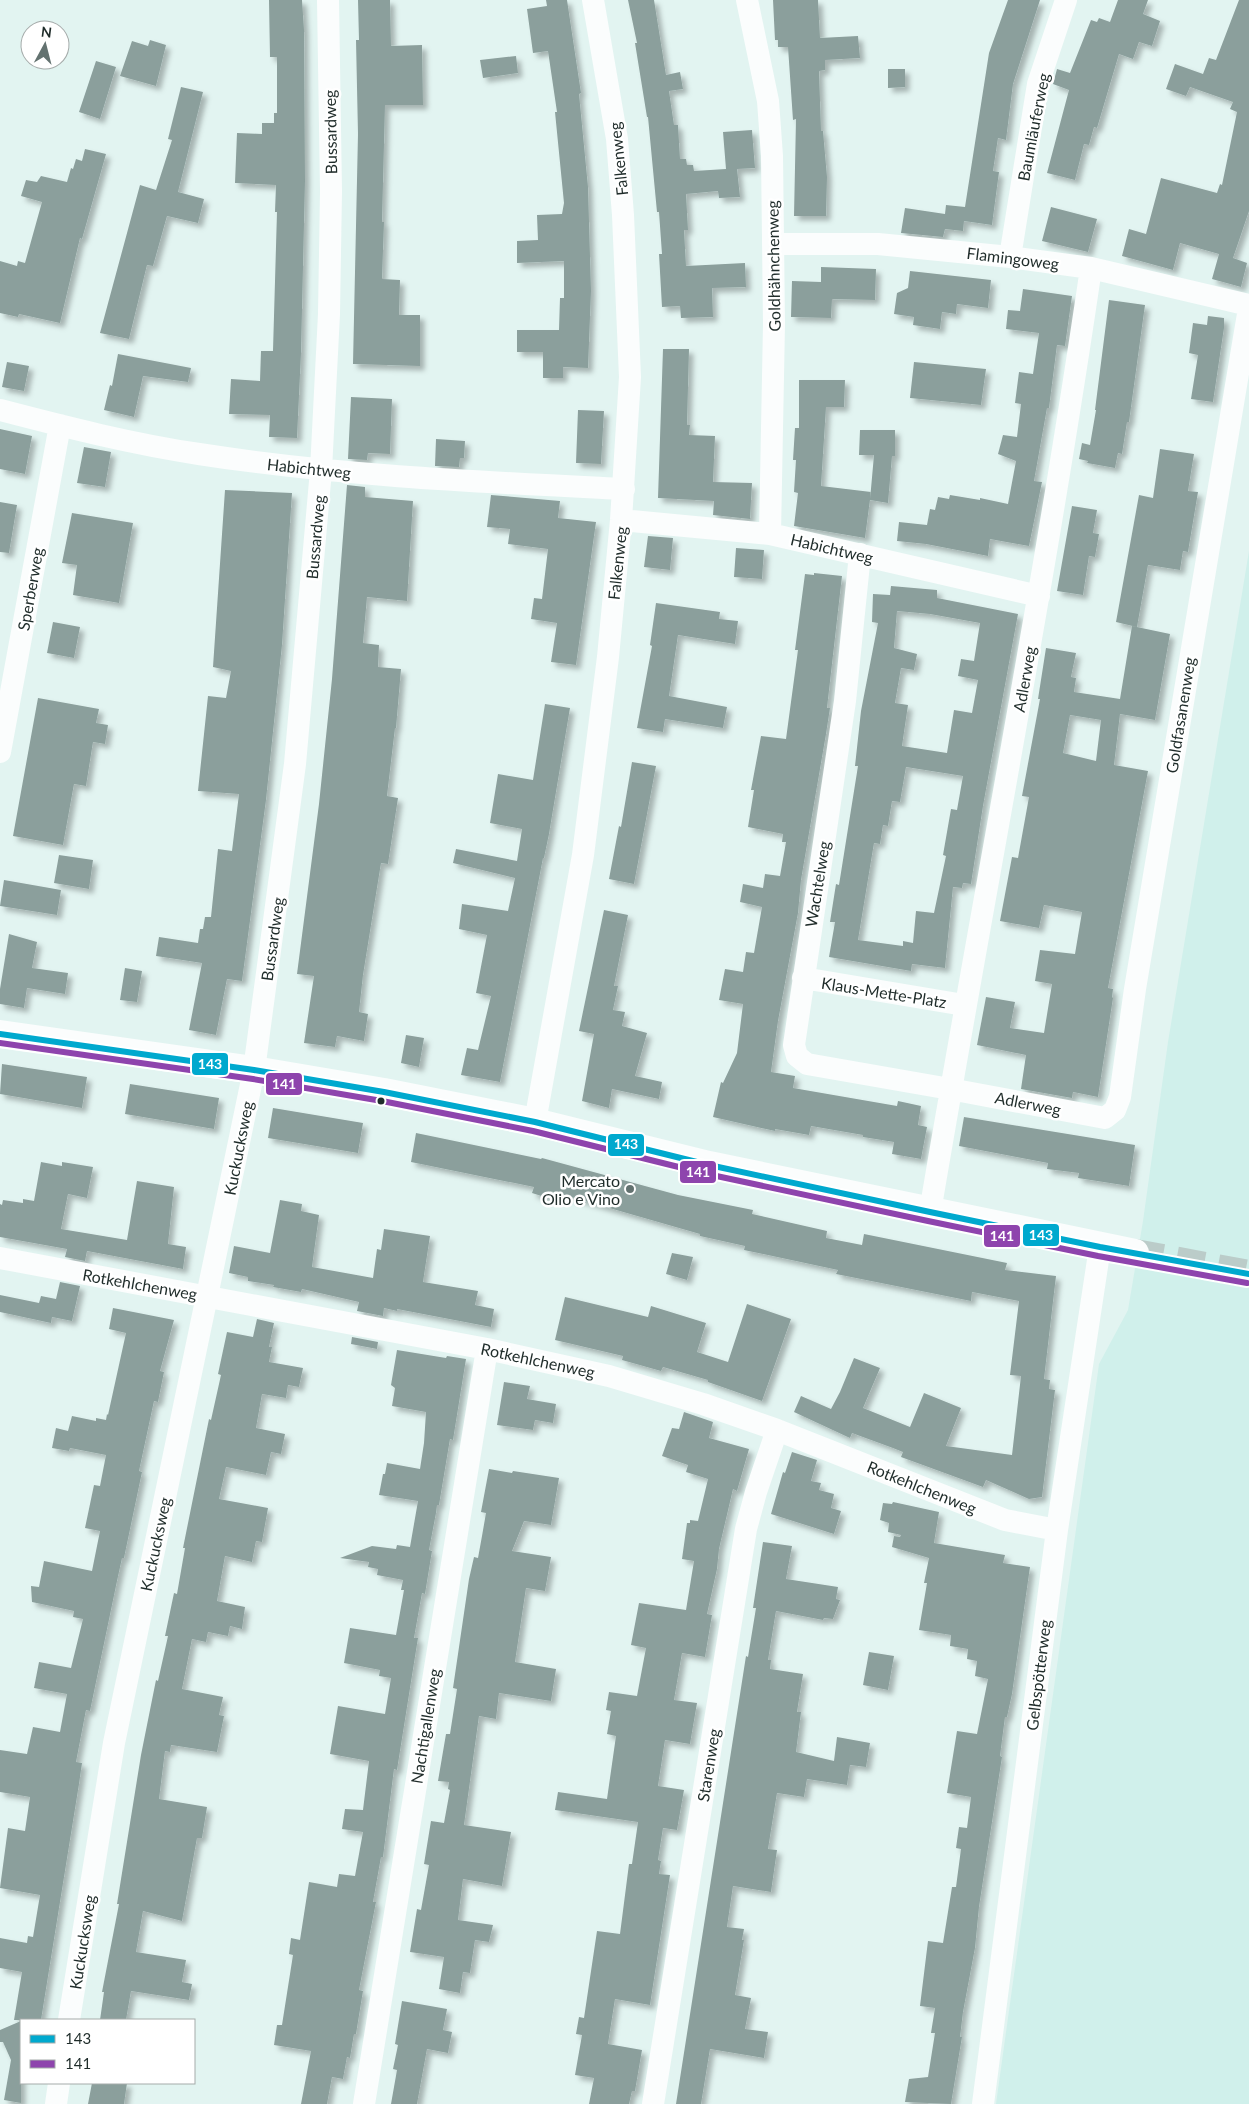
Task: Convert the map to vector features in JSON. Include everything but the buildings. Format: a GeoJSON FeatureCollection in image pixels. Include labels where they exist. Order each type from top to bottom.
{"type":"FeatureCollection","features":[{"type":"Feature","properties":{"kind":"street","name":"Bussardweg"},"geometry":{"type":"LineString","coordinates":[[254,1070],[295,764],[321,470],[329,314],[331,191],[328,0]]}},
{"type":"Feature","properties":{"kind":"street","name":"Falkenweg"},"geometry":{"type":"LineString","coordinates":[[535,1122],[583,855],[608,657],[622,520],[630,377],[623,215],[617,139],[593,0]]}},
{"type":"Feature","properties":{"kind":"street","name":"Goldhähnchenweg"},"geometry":{"type":"LineString","coordinates":[[747,0],[768,101],[772,156],[774,324],[770,534]]}},
{"type":"Feature","properties":{"kind":"street","name":"Baumläuferweg"},"geometry":{"type":"LineString","coordinates":[[1010,257],[1038,84],[1066,0]]}},
{"type":"Feature","properties":{"kind":"street","name":"Flamingoweg"},"geometry":{"type":"LineString","coordinates":[[773,244],[878,244],[1010,257],[1091,268],[1249,307]]}},
{"type":"Feature","properties":{"kind":"street","name":"Adlerweg"},"geometry":{"type":"LineString","coordinates":[[930,1212],[964,1005],[1039,596],[1068,423],[1091,268]]}},
{"type":"Feature","properties":{"kind":"street","name":"Goldfasanenweg"},"geometry":{"type":"LineString","coordinates":[[1105,1118],[1115,1110],[1120,1097],[1135,988],[1249,307]]}},
{"type":"Feature","properties":{"kind":"street","name":"Habichtweg"},"geometry":{"type":"LineString","coordinates":[[0,410],[60,426],[197,454],[321,470],[475,482],[624,489]]}},
{"type":"Feature","properties":{"kind":"street","name":"Sperberweg"},"geometry":{"type":"LineString","coordinates":[[0,752],[60,426]]}},
{"type":"Feature","properties":{"kind":"street","name":"Habichtweg"},"geometry":{"type":"LineString","coordinates":[[622,520],[770,534],[1039,596]]}},
{"type":"Feature","properties":{"kind":"street","name":"Wachtelweg"},"geometry":{"type":"LineString","coordinates":[[860,554],[845,702],[794,1045],[797,1056],[807,1064],[950,1088]]}},
{"type":"Feature","properties":{"kind":"street","name":"Klaus-Mette-Platz"},"geometry":{"type":"LineString","coordinates":[[803,978],[964,1005]]}},
{"type":"Feature","properties":{"kind":"street"},"geometry":{"type":"LineString","coordinates":[[0,1034],[254,1070],[384,1092],[535,1122],[709,1165],[1136,1253]]}},
{"type":"Feature","properties":{"kind":"street","name":"Kuckucksweg"},"geometry":{"type":"LineString","coordinates":[[70,2019],[114,1743],[254,1070]]}},
{"type":"Feature","properties":{"kind":"street","name":"Adlerweg"},"geometry":{"type":"LineString","coordinates":[[950,1088],[1105,1118]]}},
{"type":"Feature","properties":{"kind":"street","name":"Gelbspötterweg"},"geometry":{"type":"LineString","coordinates":[[983,2104],[1057,1530],[1100,1247]]}},
{"type":"Feature","properties":{"kind":"street","name":"Rotkehlchenweg"},"geometry":{"type":"LineString","coordinates":[[0,1258],[487,1349],[609,1376],[703,1404],[777,1430],[1005,1520],[1057,1530]]}},
{"type":"Feature","properties":{"kind":"street","name":"Nachtigallenweg"},"geometry":{"type":"LineString","coordinates":[[364,2104],[487,1349]]}},
{"type":"Feature","properties":{"kind":"street","name":"Starenweg"},"geometry":{"type":"LineString","coordinates":[[653,2104],[746,1529],[756,1492],[777,1430]]}},
{"type":"Feature","properties":{"kind":"street"},"geometry":{"type":"LineString","coordinates":[[56,2104],[59,2084]]}},
{"type":"Feature","properties":{"kind":"shaded area"},"geometry":{"type":"Polygon","coordinates":[[[1249,551],[1249,2104],[996,2104],[1099,1364],[1128,1310],[1143,1221],[1168,1042],[1249,551]]]}},
{"type":"Feature","properties":{"kind":"tunnel"},"geometry":{"type":"LineString","coordinates":[[1135,1253],[1249,1274]]}},
{"type":"Feature","properties":{"kind":"transit line","name":"143"},"geometry":{"type":"LineString","coordinates":[[0,1034],[254,1070],[384,1092],[535,1122],[709,1165],[930,1212],[1100,1247],[1249,1274]]}},
{"type":"Feature","properties":{"kind":"transit line","name":"141"},"geometry":{"type":"LineString","coordinates":[[0,1043],[253,1079],[382,1101],[533,1131],[707,1174],[928,1221],[1098,1256],[1247,1283]]}},
{"type":"Feature","properties":{"kind":"place","name":"Mercato Olio e Vino"},"geometry":{"type":"Point","coordinates":[630,1189]}}]}
